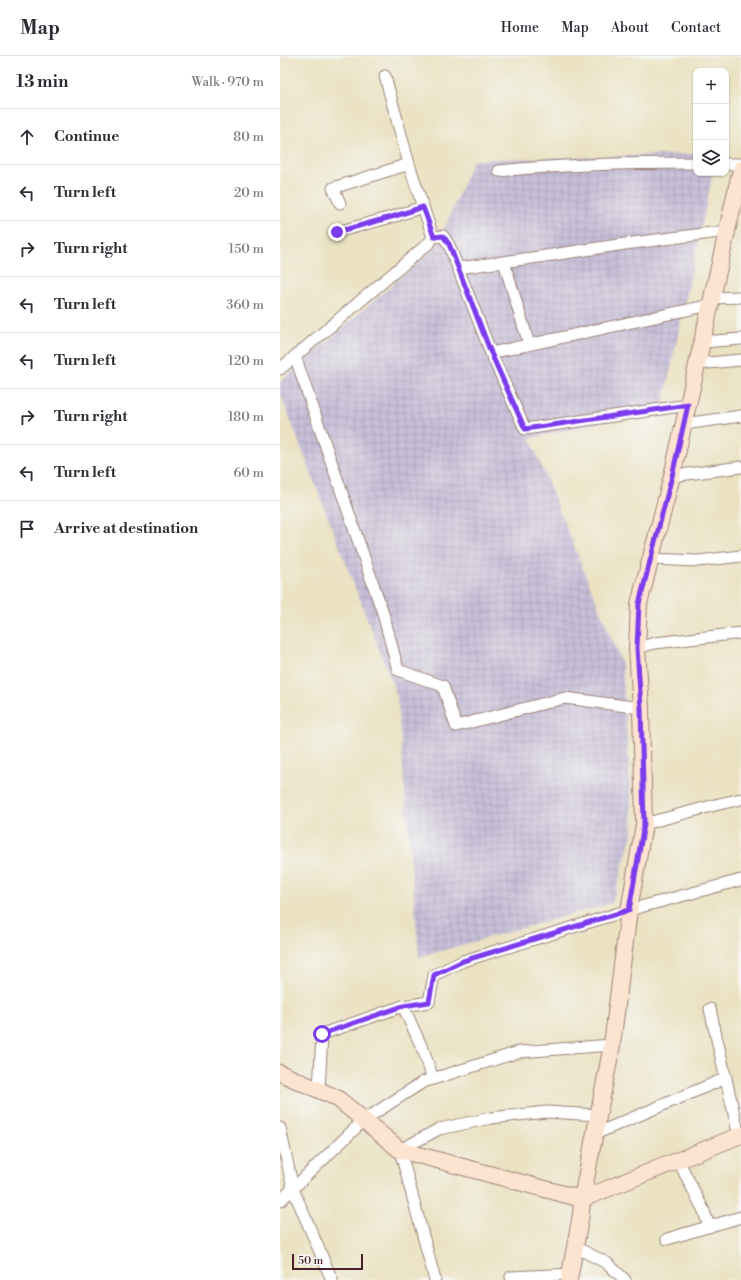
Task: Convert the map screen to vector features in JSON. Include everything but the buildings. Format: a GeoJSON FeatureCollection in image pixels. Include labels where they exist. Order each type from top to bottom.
{"type":"FeatureCollection","features":[{"type":"Feature","properties":{"kind":"main road"},"geometry":{"type":"LineString","coordinates":[[570,1277],[581,1214],[582,1199],[612,1045],[629,910],[644,824],[641,708],[637,648],[639,604],[672,476],[741,169]]}},
{"type":"Feature","properties":{"kind":"main road"},"geometry":{"type":"LineString","coordinates":[[280,1073],[337,1098],[400,1150],[582,1199],[740,1135]]}},
{"type":"Feature","properties":{"kind":"street"},"geometry":{"type":"LineString","coordinates":[[385,76],[409,164],[434,237]]}},
{"type":"Feature","properties":{"kind":"street"},"geometry":{"type":"LineString","coordinates":[[500,171],[557,166],[647,163],[693,164]]}},
{"type":"Feature","properties":{"kind":"street"},"geometry":{"type":"LineString","coordinates":[[340,203],[334,188],[409,164]]}},
{"type":"Feature","properties":{"kind":"street"},"geometry":{"type":"LineString","coordinates":[[729,164],[741,164]]}},
{"type":"Feature","properties":{"kind":"street"},"geometry":{"type":"LineString","coordinates":[[337,232],[423,207]]}},
{"type":"Feature","properties":{"kind":"street"},"geometry":{"type":"LineString","coordinates":[[458,268],[727,231]]}},
{"type":"Feature","properties":{"kind":"street"},"geometry":{"type":"LineString","coordinates":[[280,370],[434,237],[443,236],[449,244],[491,353],[525,429],[688,405]]}},
{"type":"Feature","properties":{"kind":"street"},"geometry":{"type":"LineString","coordinates":[[504,262],[529,344]]}},
{"type":"Feature","properties":{"kind":"street"},"geometry":{"type":"LineString","coordinates":[[491,353],[711,302],[741,297]]}},
{"type":"Feature","properties":{"kind":"street"},"geometry":{"type":"LineString","coordinates":[[702,342],[741,339]]}},
{"type":"Feature","properties":{"kind":"street"},"geometry":{"type":"LineString","coordinates":[[295,356],[383,613],[398,670],[443,686],[456,726],[565,698],[641,708]]}},
{"type":"Feature","properties":{"kind":"street"},"geometry":{"type":"LineString","coordinates":[[697,364],[741,360]]}},
{"type":"Feature","properties":{"kind":"street"},"geometry":{"type":"LineString","coordinates":[[684,424],[741,416]]}},
{"type":"Feature","properties":{"kind":"street"},"geometry":{"type":"LineString","coordinates":[[672,476],[741,467]]}},
{"type":"Feature","properties":{"kind":"street"},"geometry":{"type":"LineString","coordinates":[[651,559],[698,561],[741,556]]}},
{"type":"Feature","properties":{"kind":"street"},"geometry":{"type":"LineString","coordinates":[[637,648],[655,643],[741,633]]}},
{"type":"Feature","properties":{"kind":"street"},"geometry":{"type":"LineString","coordinates":[[644,824],[741,799]]}},
{"type":"Feature","properties":{"kind":"street"},"geometry":{"type":"LineString","coordinates":[[319,1090],[322,1034],[403,1006],[429,1002],[434,975],[463,961],[629,910],[741,880]]}},
{"type":"Feature","properties":{"kind":"street"},"geometry":{"type":"LineString","coordinates":[[403,1006],[424,1052],[433,1079]]}},
{"type":"Feature","properties":{"kind":"street"},"geometry":{"type":"LineString","coordinates":[[710,1009],[740,1135]]}},
{"type":"Feature","properties":{"kind":"street"},"geometry":{"type":"LineString","coordinates":[[280,1201],[364,1120],[423,1082],[519,1052],[612,1045]]}},
{"type":"Feature","properties":{"kind":"street"},"geometry":{"type":"LineString","coordinates":[[595,1134],[726,1078]]}},
{"type":"Feature","properties":{"kind":"street"},"geometry":{"type":"LineString","coordinates":[[435,1280],[400,1150],[439,1129],[491,1118],[546,1112],[598,1115]]}},
{"type":"Feature","properties":{"kind":"street"},"geometry":{"type":"LineString","coordinates":[[280,1128],[293,1189],[332,1280]]}},
{"type":"Feature","properties":{"kind":"street"},"geometry":{"type":"LineString","coordinates":[[678,1160],[704,1211],[709,1227]]}},
{"type":"Feature","properties":{"kind":"street"},"geometry":{"type":"LineString","coordinates":[[667,1239],[741,1217]]}},
{"type":"Feature","properties":{"kind":"street"},"geometry":{"type":"LineString","coordinates":[[575,1247],[607,1263],[625,1280]]}},
{"type":"Feature","properties":{"kind":"street"},"geometry":{"type":"LineString","coordinates":[[512,1280],[511,1277],[570,1277]]}},
{"type":"Feature","properties":{"kind":"shaded area"},"geometry":{"type":"Polygon","coordinates":[[[693,154],[693,176],[712,176],[662,409],[530,438],[622,664],[633,831],[612,903],[419,957],[397,696],[280,393],[280,382],[437,246],[473,160],[693,154]]]}},
{"type":"Feature","properties":{"kind":"route"},"geometry":{"type":"LineString","coordinates":[[322,1034],[403,1006],[429,1002],[434,975],[463,961],[629,910],[644,824],[641,708],[637,648],[639,604],[672,476],[688,405],[525,429],[491,353],[449,244],[443,236],[434,237],[423,207],[337,232]]}}]}
